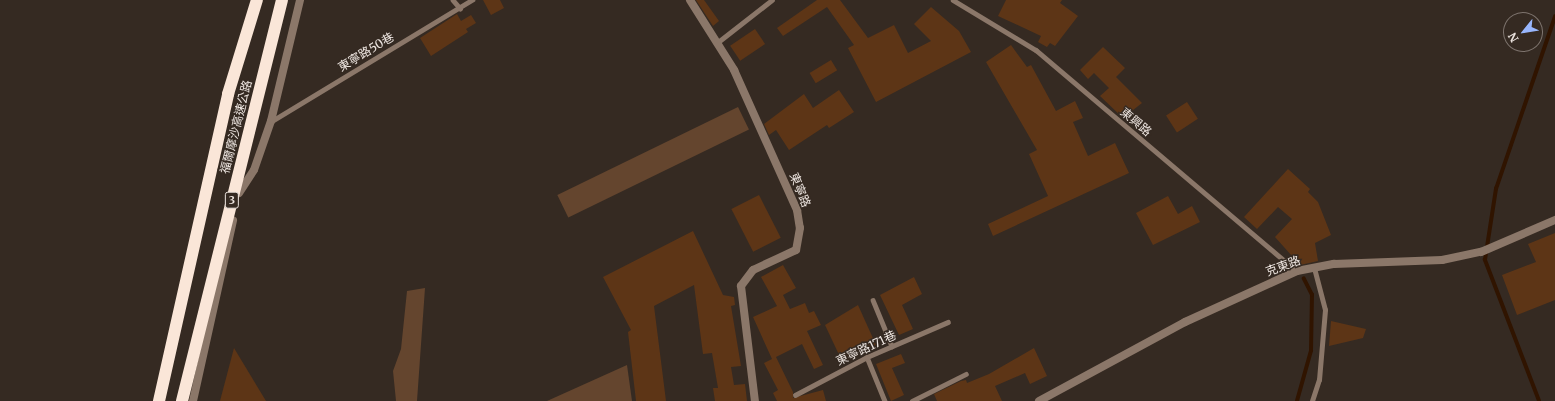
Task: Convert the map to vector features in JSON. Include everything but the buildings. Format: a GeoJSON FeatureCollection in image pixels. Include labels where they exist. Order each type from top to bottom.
{"type":"FeatureCollection","features":[{"type":"Feature","properties":{"kind":"highway","name":"福爾摩沙高速公路"},"geometry":{"type":"LineString","coordinates":[[159,401],[228,94],[257,0]]}},
{"type":"Feature","properties":{"kind":"highway","name":"福爾摩沙高速公路"},"geometry":{"type":"LineString","coordinates":[[182,401],[282,0]]}},
{"type":"Feature","properties":{"kind":"street"},"geometry":{"type":"LineString","coordinates":[[193,401],[240,186],[254,170],[271,122],[300,0]]}},
{"type":"Feature","properties":{"kind":"street","name":"東寧路"},"geometry":{"type":"LineString","coordinates":[[690,0],[718,42],[734,70],[794,203],[800,228],[793,254],[753,270],[741,286],[755,401]]}},
{"type":"Feature","properties":{"kind":"street","name":"克東路"},"geometry":{"type":"LineString","coordinates":[[1039,401],[1185,322],[1297,272],[1334,264],[1442,260],[1480,252],[1555,220]]}},
{"type":"Feature","properties":{"kind":"lane"},"geometry":{"type":"LineString","coordinates":[[452,0],[460,8]]}},
{"type":"Feature","properties":{"kind":"lane","name":"東寧路50巷"},"geometry":{"type":"LineString","coordinates":[[271,122],[472,0]]}},
{"type":"Feature","properties":{"kind":"lane"},"geometry":{"type":"LineString","coordinates":[[718,42],[772,0]]}},
{"type":"Feature","properties":{"kind":"lane","name":"東興路"},"geometry":{"type":"LineString","coordinates":[[953,0],[1036,50],[1297,272]]}},
{"type":"Feature","properties":{"kind":"lane"},"geometry":{"type":"LineString","coordinates":[[1312,401],[1319,380],[1325,310],[1314,268]]}},
{"type":"Feature","properties":{"kind":"lane"},"geometry":{"type":"LineString","coordinates":[[873,300],[892,346]]}},
{"type":"Feature","properties":{"kind":"lane","name":"東寧路171巷"},"geometry":{"type":"LineString","coordinates":[[795,395],[867,357],[948,322]]}},
{"type":"Feature","properties":{"kind":"lane"},"geometry":{"type":"LineString","coordinates":[[867,357],[885,401]]}},
{"type":"Feature","properties":{"kind":"lane"},"geometry":{"type":"LineString","coordinates":[[912,401],[966,374]]}},
{"type":"Feature","properties":{"kind":"shaded area"},"geometry":{"type":"Polygon","coordinates":[[[738,107],[749,129],[568,218],[557,195],[738,107]]]}},
{"type":"Feature","properties":{"kind":"shaded area"},"geometry":{"type":"Polygon","coordinates":[[[425,288],[417,401],[396,401],[393,371],[401,349],[407,291],[425,288]]]}},
{"type":"Feature","properties":{"kind":"shaded area"},"geometry":{"type":"Polygon","coordinates":[[[627,365],[632,401],[547,401],[627,365]]]}},
{"type":"Feature","properties":{"kind":"waterway"},"geometry":{"type":"LineString","coordinates":[[1539,401],[1485,260],[1496,189],[1555,17]]}},
{"type":"Feature","properties":{"kind":"waterway"},"geometry":{"type":"LineString","coordinates":[[1297,401],[1311,351],[1312,295],[1304,279]]}}]}
